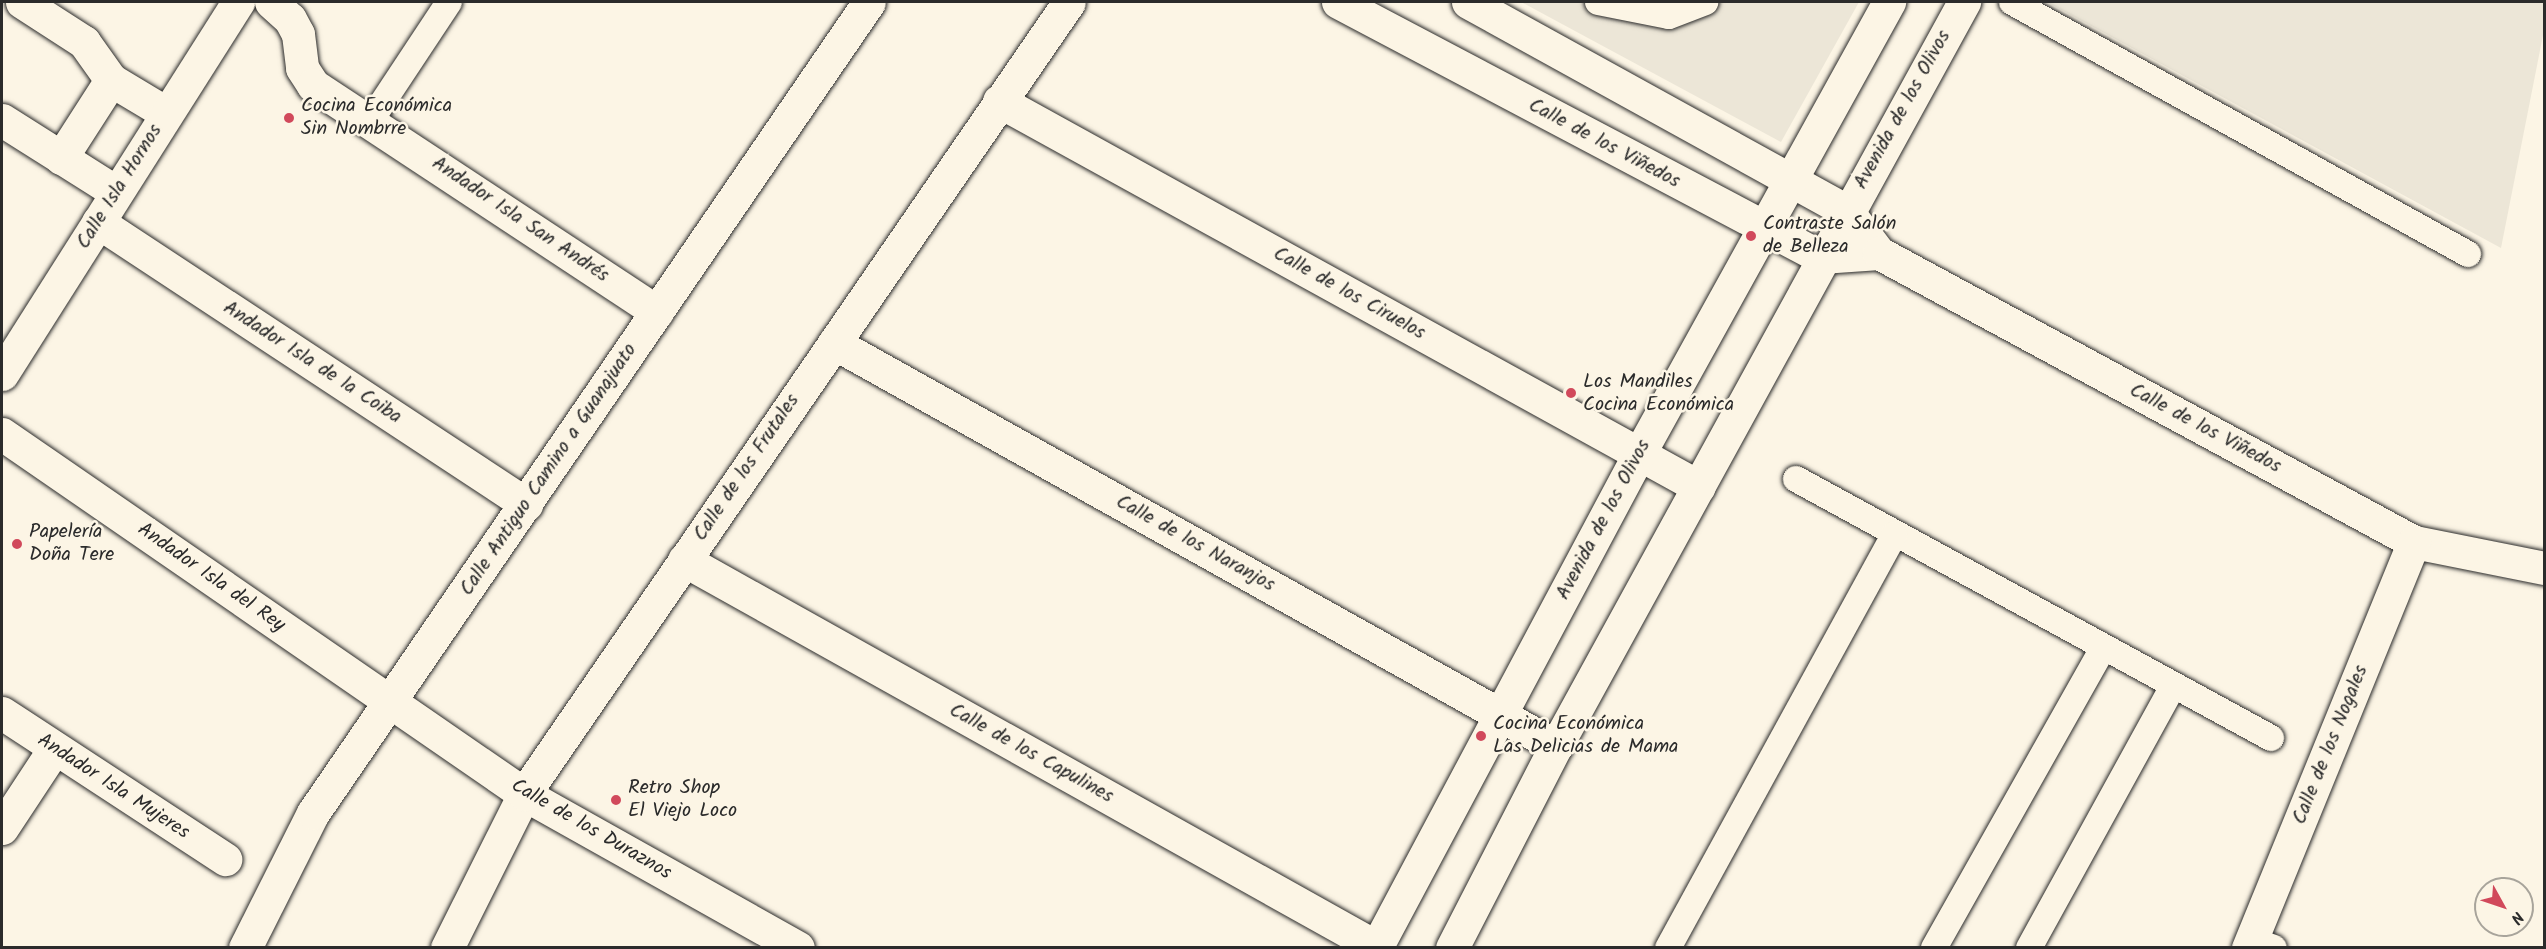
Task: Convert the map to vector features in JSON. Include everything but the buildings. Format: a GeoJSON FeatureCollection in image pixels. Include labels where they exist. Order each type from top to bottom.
{"type":"FeatureCollection","features":[{"type":"Feature","properties":{"kind":"street"},"geometry":{"type":"LineString","coordinates":[[22,2],[84,42],[111,80],[166,113]]}},
{"type":"Feature","properties":{"kind":"street","name":"Calle Isla Hornos"},"geometry":{"type":"LineString","coordinates":[[4,364],[98,222],[238,2]]}},
{"type":"Feature","properties":{"kind":"street","name":"Andador Isla San Andrés"},"geometry":{"type":"LineString","coordinates":[[271,2],[290,19],[298,34],[302,68],[313,85],[371,120],[657,312]]}},
{"type":"Feature","properties":{"kind":"street","name":"Calle Antiguo Camino a Guanajuato"},"geometry":{"type":"LineString","coordinates":[[245,948],[313,813],[869,2]]}},
{"type":"Feature","properties":{"kind":"street","name":"Calle de los Frutales"},"geometry":{"type":"LineString","coordinates":[[447,948],[524,794],[1069,2]]}},
{"type":"Feature","properties":{"kind":"street","name":"Calle de los Viñedos"},"geometry":{"type":"LineString","coordinates":[[1338,2],[1762,229],[1821,257],[1879,253]]}},
{"type":"Feature","properties":{"kind":"street","name":"Calle de los Viñedos"},"geometry":{"type":"LineString","coordinates":[[1468,2],[1847,211],[1879,253],[2414,542],[2544,568]]}},
{"type":"Feature","properties":{"kind":"street","name":"Avenida de los Olivos"},"geometry":{"type":"LineString","coordinates":[[1377,947],[1639,454],[1889,2]]}},
{"type":"Feature","properties":{"kind":"street","name":"Avenida de los Olivos"},"geometry":{"type":"LineString","coordinates":[[1452,948],[1556,746],[1821,257],[1964,2]]}},
{"type":"Feature","properties":{"kind":"street"},"geometry":{"type":"LineString","coordinates":[[61,158],[111,80]]}},
{"type":"Feature","properties":{"kind":"street","name":"Calle de los Ciruelos"},"geometry":{"type":"LineString","coordinates":[[999,101],[1698,487]]}},
{"type":"Feature","properties":{"kind":"street"},"geometry":{"type":"LineString","coordinates":[[2,120],[116,192]]}},
{"type":"Feature","properties":{"kind":"street","name":"Andador Isla de la Coiba"},"geometry":{"type":"LineString","coordinates":[[98,222],[526,504]]}},
{"type":"Feature","properties":{"kind":"street","name":"Calle de los Naranjos"},"geometry":{"type":"LineString","coordinates":[[834,343],[1556,746]]}},
{"type":"Feature","properties":{"kind":"street","name":"Andador Isla del Rey"},"geometry":{"type":"LineString","coordinates":[[2,434],[390,703]]}},
{"type":"Feature","properties":{"kind":"street","name":"Calle de los Nogales"},"geometry":{"type":"LineString","coordinates":[[2258,945],[2414,542]]}},
{"type":"Feature","properties":{"kind":"street","name":"Calle de los Capulines"},"geometry":{"type":"LineString","coordinates":[[684,560],[1377,947]]}},
{"type":"Feature","properties":{"kind":"street","name":"Calle de los Duraznos"},"geometry":{"type":"LineString","coordinates":[[390,703],[524,794],[798,948]]}},
{"type":"Feature","properties":{"kind":"street","name":"Andador Isla Mujeres"},"geometry":{"type":"LineString","coordinates":[[2,713],[225,860]]}},
{"type":"Feature","properties":{"kind":"street"},"geometry":{"type":"LineString","coordinates":[[2,828],[54,748]]}},
{"type":"Feature","properties":{"kind":"lane"},"geometry":{"type":"LineString","coordinates":[[371,120],[449,2]]}},
{"type":"Feature","properties":{"kind":"lane"},"geometry":{"type":"LineString","coordinates":[[1600,2],[1669,16],[1706,2]]}},
{"type":"Feature","properties":{"kind":"lane"},"geometry":{"type":"LineString","coordinates":[[2012,2],[2468,254]]}},
{"type":"Feature","properties":{"kind":"lane"},"geometry":{"type":"LineString","coordinates":[[1796,478],[1894,535],[2271,738]]}},
{"type":"Feature","properties":{"kind":"lane"},"geometry":{"type":"LineString","coordinates":[[1668,948],[1894,535]]}},
{"type":"Feature","properties":{"kind":"lane"},"geometry":{"type":"LineString","coordinates":[[1934,948],[2103,648]]}},
{"type":"Feature","properties":{"kind":"lane"},"geometry":{"type":"LineString","coordinates":[[2029,948],[2173,686]]}},
{"type":"Feature","properties":{"kind":"shaded area"},"geometry":{"type":"Polygon","coordinates":[[[1521,2],[1859,2],[1781,142],[1521,2]]]}},
{"type":"Feature","properties":{"kind":"shaded area"},"geometry":{"type":"Polygon","coordinates":[[[2047,2],[2544,2],[2544,30],[2501,248],[2047,2]]]}},
{"type":"Feature","properties":{"kind":"place","name":"Cocina Económica Sin Nombrre"},"geometry":{"type":"Point","coordinates":[289,118]}},
{"type":"Feature","properties":{"kind":"place","name":"Contraste Salón de Belleza"},"geometry":{"type":"Point","coordinates":[1751,236]}},
{"type":"Feature","properties":{"kind":"place","name":"Los Mandiles Cocina Económica"},"geometry":{"type":"Point","coordinates":[1571,393]}},
{"type":"Feature","properties":{"kind":"place","name":"Papelería Doña Tere"},"geometry":{"type":"Point","coordinates":[17,544]}},
{"type":"Feature","properties":{"kind":"place","name":"Cocina Económica Las Delicias de Mama"},"geometry":{"type":"Point","coordinates":[1481,736]}},
{"type":"Feature","properties":{"kind":"place","name":"Retro Shop El Viejo Loco"},"geometry":{"type":"Point","coordinates":[616,800]}}]}
